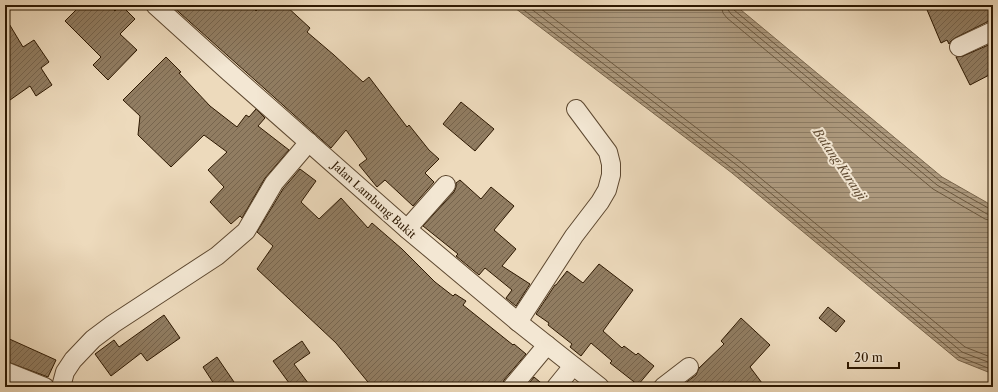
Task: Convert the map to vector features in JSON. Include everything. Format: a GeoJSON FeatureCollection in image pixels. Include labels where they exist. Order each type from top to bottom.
{"type":"FeatureCollection","features":[{"type":"Feature","properties":{"kind":"street","name":"Jalan Lambung Bukit"},"geometry":{"type":"LineString","coordinates":[[155,5],[407,229],[518,322],[600,387]]}},
{"type":"Feature","properties":{"kind":"street"},"geometry":{"type":"LineString","coordinates":[[959,47],[993,31]]}},
{"type":"Feature","properties":{"kind":"street"},"geometry":{"type":"LineString","coordinates":[[518,322],[574,236],[600,202],[611,175],[612,164],[608,152],[576,108]]}},
{"type":"Feature","properties":{"kind":"street"},"geometry":{"type":"LineString","coordinates":[[61,387],[65,372],[73,360],[93,339],[113,324],[217,256],[246,231],[274,183],[309,142]]}},
{"type":"Feature","properties":{"kind":"street"},"geometry":{"type":"LineString","coordinates":[[407,229],[446,185]]}},
{"type":"Feature","properties":{"kind":"street"},"geometry":{"type":"LineString","coordinates":[[512,387],[547,345]]}},
{"type":"Feature","properties":{"kind":"street"},"geometry":{"type":"LineString","coordinates":[[556,387],[573,366]]}},
{"type":"Feature","properties":{"kind":"street"},"geometry":{"type":"LineString","coordinates":[[663,387],[689,367]]}},
{"type":"Feature","properties":{"kind":"street"},"geometry":{"type":"LineString","coordinates":[[5,371],[45,387]]}},
{"type":"Feature","properties":{"kind":"water","name":"Batang Kuranji"},"geometry":{"type":"Polygon","coordinates":[[[511,5],[735,5],[942,177],[993,206],[993,374],[958,360],[732,173],[511,5]]]}},
{"type":"Feature","properties":{"kind":"building"},"geometry":{"type":"Polygon","coordinates":[[[81,5],[109,5],[115,11],[121,5],[135,19],[120,34],[137,50],[108,80],[93,65],[101,57],[65,21],[81,5]]]}},
{"type":"Feature","properties":{"kind":"building"},"geometry":{"type":"Polygon","coordinates":[[[171,5],[250,5],[256,11],[262,5],[285,5],[310,28],[307,32],[363,82],[369,77],[407,127],[409,125],[429,150],[439,159],[425,173],[434,182],[413,206],[385,180],[377,187],[359,165],[367,159],[346,130],[331,148],[171,5]]]}},
{"type":"Feature","properties":{"kind":"building"},"geometry":{"type":"Polygon","coordinates":[[[925,5],[993,5],[993,19],[955,38],[949,44],[947,40],[941,43],[925,5]]]}},
{"type":"Feature","properties":{"kind":"building"},"geometry":{"type":"Polygon","coordinates":[[[5,17],[23,47],[34,40],[49,62],[41,68],[52,85],[36,96],[30,86],[10,100],[5,92],[5,17]]]}},
{"type":"Feature","properties":{"kind":"building"},"geometry":{"type":"Polygon","coordinates":[[[993,43],[993,73],[970,85],[956,57],[963,56],[993,43]]]}},
{"type":"Feature","properties":{"kind":"building"},"geometry":{"type":"Polygon","coordinates":[[[166,57],[210,106],[237,127],[246,115],[249,117],[256,109],[265,118],[258,126],[289,150],[265,178],[242,218],[240,216],[231,224],[210,202],[224,187],[208,170],[227,152],[204,135],[171,167],[138,135],[140,116],[123,100],[166,57]]]}},
{"type":"Feature","properties":{"kind":"building"},"geometry":{"type":"Polygon","coordinates":[[[461,102],[494,129],[475,151],[443,124],[461,102]]]}},
{"type":"Feature","properties":{"kind":"building"},"geometry":{"type":"Polygon","coordinates":[[[300,169],[316,181],[301,202],[319,219],[341,198],[368,228],[372,223],[402,249],[435,282],[453,296],[455,294],[466,301],[463,305],[526,354],[504,380],[502,387],[372,387],[336,343],[257,269],[273,246],[257,232],[283,189],[300,169]]]}},
{"type":"Feature","properties":{"kind":"building"},"geometry":{"type":"Polygon","coordinates":[[[460,180],[481,199],[491,187],[514,206],[494,230],[516,249],[502,266],[530,284],[516,306],[506,298],[512,290],[485,268],[479,275],[456,256],[458,254],[423,226],[454,192],[456,183],[460,180]]]}},
{"type":"Feature","properties":{"kind":"building"},"geometry":{"type":"Polygon","coordinates":[[[599,264],[633,290],[603,331],[622,348],[624,346],[636,355],[638,353],[654,366],[638,385],[610,363],[612,361],[591,343],[581,356],[570,347],[572,344],[548,325],[549,323],[536,314],[555,285],[567,271],[583,283],[599,264]]]}},
{"type":"Feature","properties":{"kind":"building"},"geometry":{"type":"Polygon","coordinates":[[[828,307],[845,321],[836,332],[819,318],[828,307]]]}},
{"type":"Feature","properties":{"kind":"building"},"geometry":{"type":"Polygon","coordinates":[[[164,315],[180,338],[147,361],[141,353],[111,376],[95,354],[114,340],[119,347],[164,315]]]}},
{"type":"Feature","properties":{"kind":"building"},"geometry":{"type":"Polygon","coordinates":[[[741,318],[770,345],[750,367],[765,387],[680,387],[696,375],[699,368],[724,344],[721,341],[741,318]]]}},
{"type":"Feature","properties":{"kind":"building"},"geometry":{"type":"Polygon","coordinates":[[[5,337],[56,360],[48,377],[5,361],[5,337]]]}},
{"type":"Feature","properties":{"kind":"building"},"geometry":{"type":"Polygon","coordinates":[[[302,341],[310,353],[294,364],[311,387],[292,387],[273,361],[302,341]]]}},
{"type":"Feature","properties":{"kind":"building"},"geometry":{"type":"Polygon","coordinates":[[[217,357],[234,382],[226,387],[216,387],[203,367],[217,357]]]}},
{"type":"Feature","properties":{"kind":"building"},"geometry":{"type":"Polygon","coordinates":[[[534,377],[546,387],[526,387],[534,377]]]}}]}
